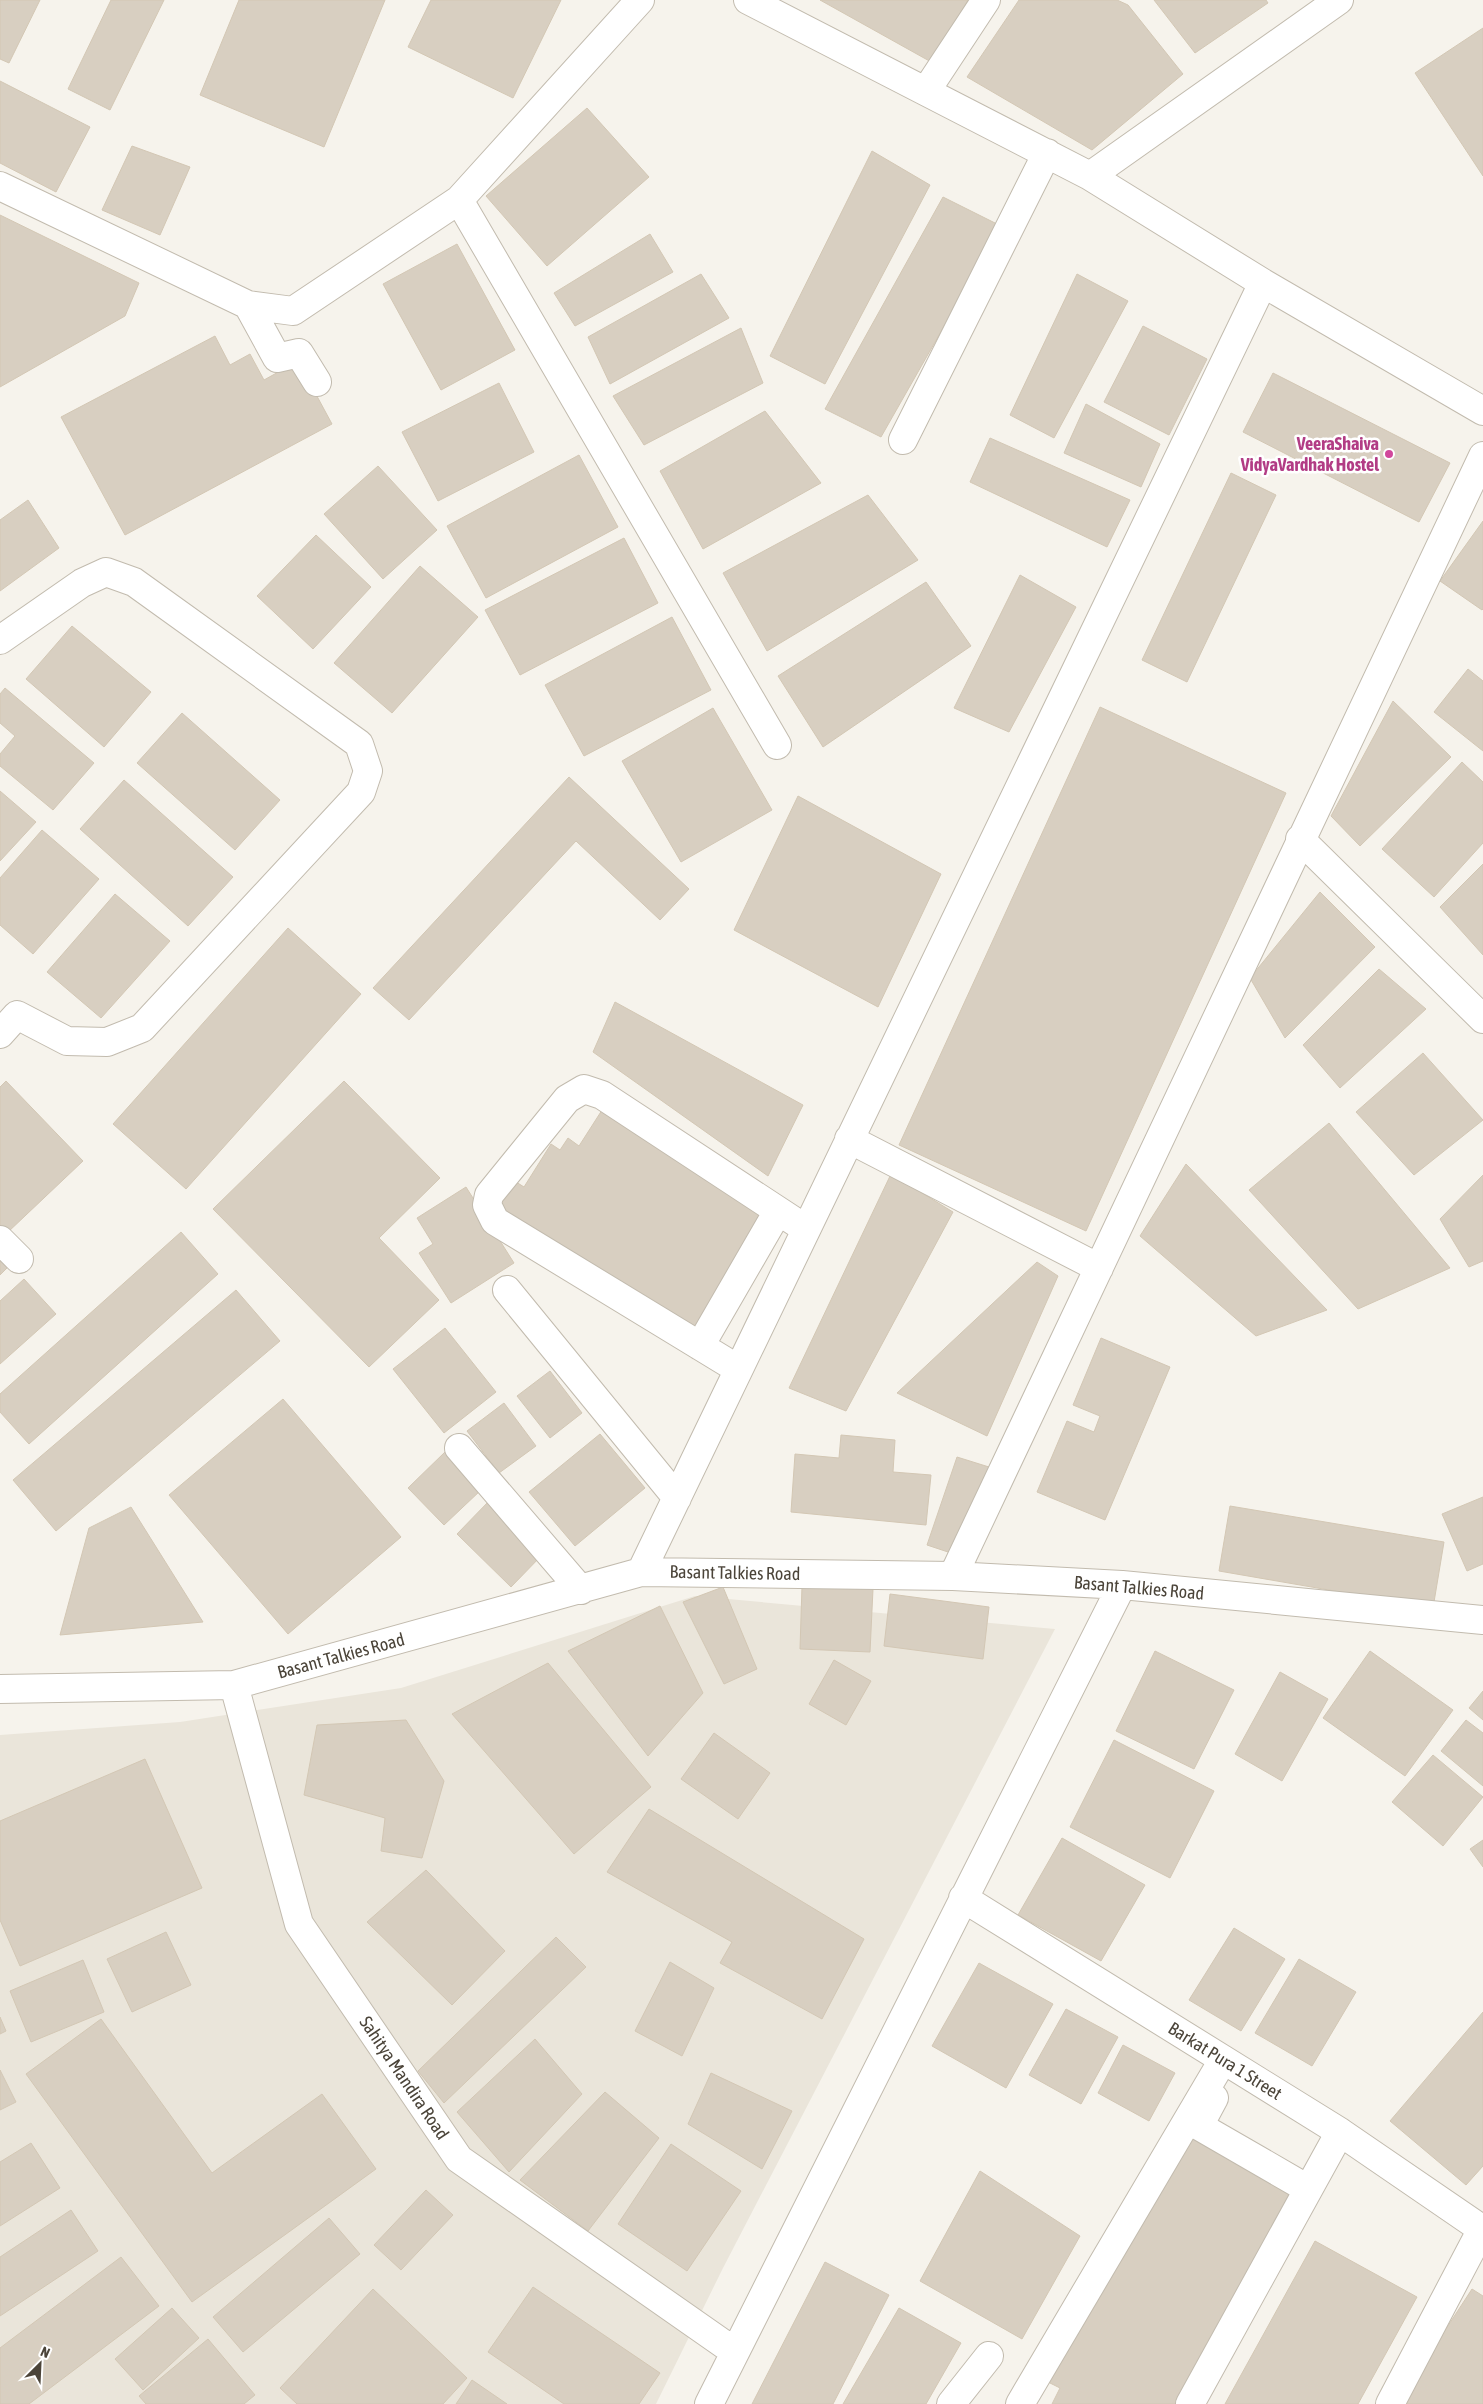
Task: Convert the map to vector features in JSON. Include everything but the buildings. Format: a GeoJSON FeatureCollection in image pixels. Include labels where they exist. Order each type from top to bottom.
{"type":"FeatureCollection","features":[{"type":"Feature","properties":{"kind":"street"},"geometry":{"type":"LineString","coordinates":[[0,186],[248,305],[293,311],[459,200],[640,0]]}},
{"type":"Feature","properties":{"kind":"street"},"geometry":{"type":"LineString","coordinates":[[748,0],[1090,176],[1263,283],[1483,411]]}},
{"type":"Feature","properties":{"kind":"street"},"geometry":{"type":"LineString","coordinates":[[926,91],[986,0]]}},
{"type":"Feature","properties":{"kind":"street"},"geometry":{"type":"LineString","coordinates":[[1090,176],[1338,0]]}},
{"type":"Feature","properties":{"kind":"street"},"geometry":{"type":"LineString","coordinates":[[903,440],[1047,153]]}},
{"type":"Feature","properties":{"kind":"street"},"geometry":{"type":"LineString","coordinates":[[459,200],[777,745]]}},
{"type":"Feature","properties":{"kind":"street"},"geometry":{"type":"LineString","coordinates":[[641,1572],[1263,283]]}},
{"type":"Feature","properties":{"kind":"street"},"geometry":{"type":"LineString","coordinates":[[248,305],[277,358],[299,352],[317,382]]}},
{"type":"Feature","properties":{"kind":"street"},"geometry":{"type":"LineString","coordinates":[[953,1576],[1300,839],[1483,456]]}},
{"type":"Feature","properties":{"kind":"street"},"geometry":{"type":"LineString","coordinates":[[0,640],[82,583],[106,572],[134,582],[359,744],[368,770],[361,792],[142,1028],[107,1042],[67,1040],[6,1016]]}},
{"type":"Feature","properties":{"kind":"street"},"geometry":{"type":"LineString","coordinates":[[1300,839],[1483,1019]]}},
{"type":"Feature","properties":{"kind":"street"},"geometry":{"type":"LineString","coordinates":[[738,1369],[495,1221],[487,1206],[489,1195],[567,1099],[584,1089],[602,1095],[806,1229]]}},
{"type":"Feature","properties":{"kind":"street"},"geometry":{"type":"LineString","coordinates":[[849,1139],[1099,1268]]}},
{"type":"Feature","properties":{"kind":"street"},"geometry":{"type":"LineString","coordinates":[[700,1346],[778,1211]]}},
{"type":"Feature","properties":{"kind":"street"},"geometry":{"type":"LineString","coordinates":[[507,1290],[677,1498]]}},
{"type":"Feature","properties":{"kind":"street"},"geometry":{"type":"LineString","coordinates":[[459,1448],[581,1590]]}},
{"type":"Feature","properties":{"kind":"street","name":"Basant Talkies Road"},"geometry":{"type":"LineString","coordinates":[[0,1689],[234,1685],[641,1572],[953,1576],[1122,1584],[1483,1620]]}},
{"type":"Feature","properties":{"kind":"street"},"geometry":{"type":"LineString","coordinates":[[709,2404],[1122,1584]]}},
{"type":"Feature","properties":{"kind":"street","name":"Sahitya Mandira Road"},"geometry":{"type":"LineString","coordinates":[[234,1685],[299,1924],[459,2159],[735,2352]]}},
{"type":"Feature","properties":{"kind":"street","name":"Barkat Pura 1 Street"},"geometry":{"type":"LineString","coordinates":[[963,1898],[1340,2132],[1482,2230]]}},
{"type":"Feature","properties":{"kind":"street"},"geometry":{"type":"LineString","coordinates":[[1228,2063],[1200,2126],[1308,2189]]}},
{"type":"Feature","properties":{"kind":"street"},"geometry":{"type":"LineString","coordinates":[[1020,2404],[1228,2063]]}},
{"type":"Feature","properties":{"kind":"street"},"geometry":{"type":"LineString","coordinates":[[1190,2404],[1340,2132]]}},
{"type":"Feature","properties":{"kind":"street"},"geometry":{"type":"LineString","coordinates":[[1390,2404],[1482,2230]]}},
{"type":"Feature","properties":{"kind":"street"},"geometry":{"type":"LineString","coordinates":[[951,2404],[989,2356]]}},
{"type":"Feature","properties":{"kind":"shaded area"},"geometry":{"type":"Polygon","coordinates":[[[695,1596],[1055,1629],[723,2268],[656,2404],[0,2404],[0,1735],[180,1722],[401,1688],[695,1596]]]}},
{"type":"Feature","properties":{"kind":"place","name":"VeeraShaiva VidyaVardhak Hostel"},"geometry":{"type":"Point","coordinates":[1389,454]}}]}
